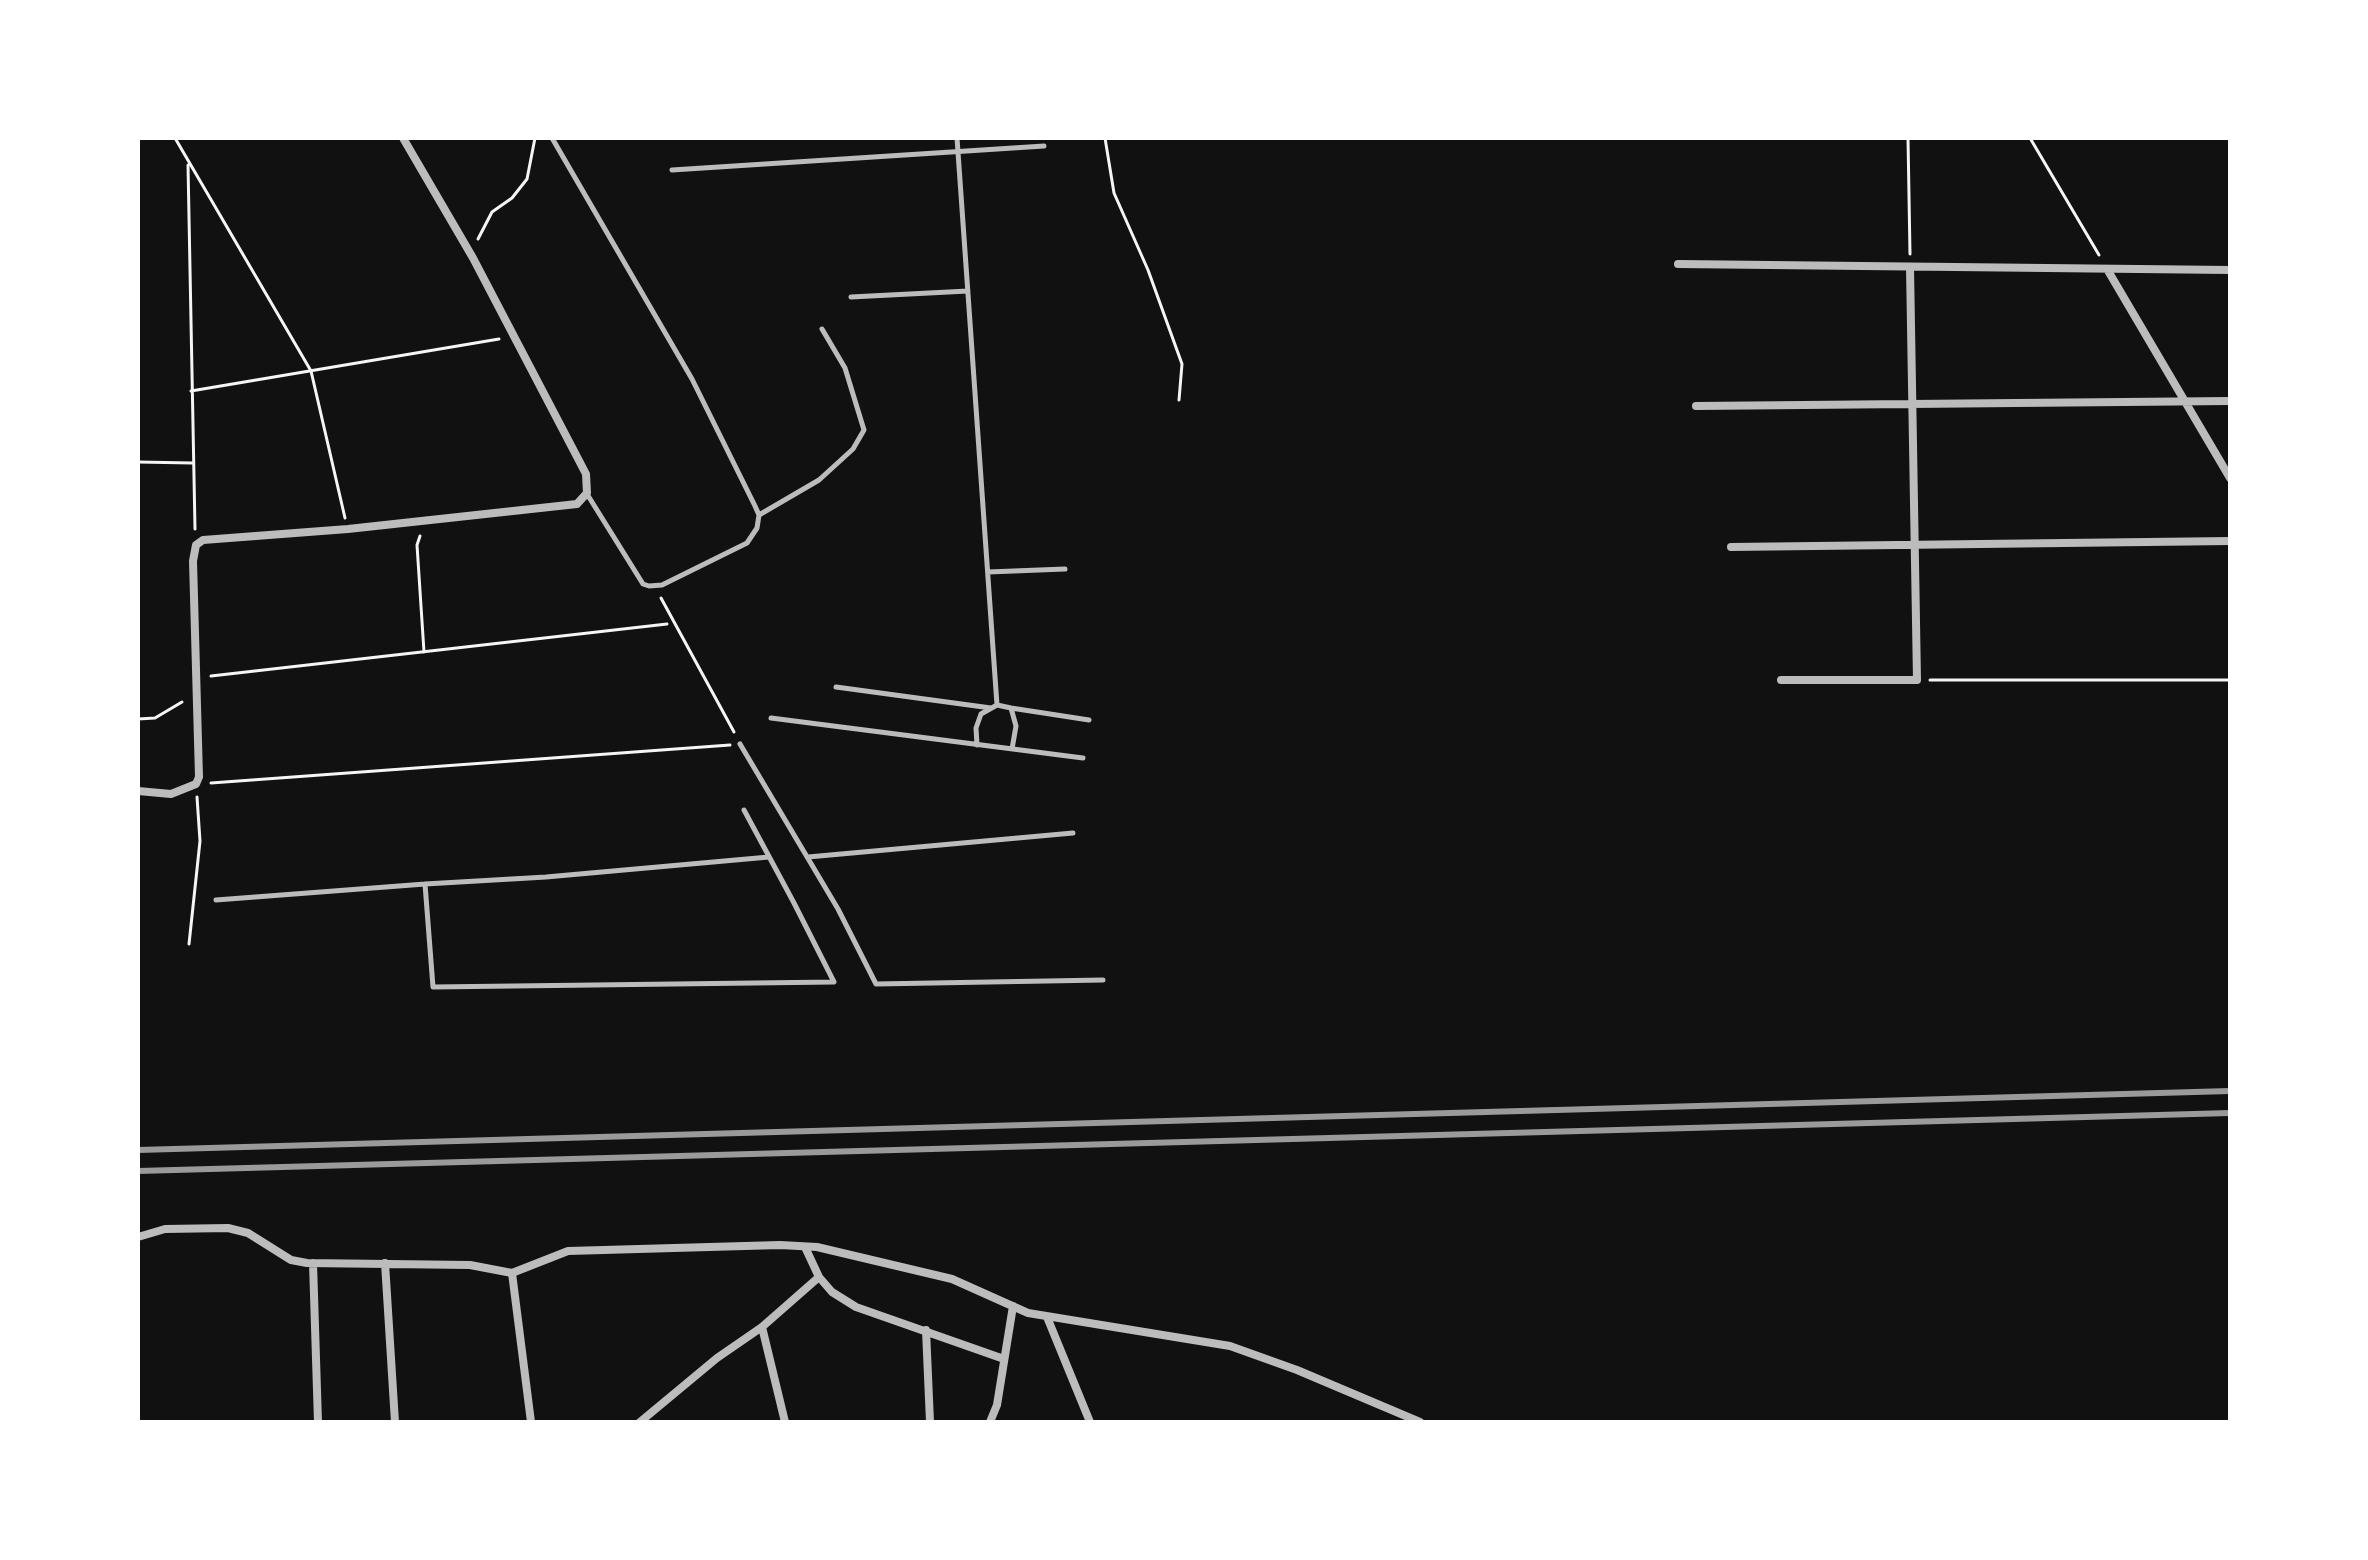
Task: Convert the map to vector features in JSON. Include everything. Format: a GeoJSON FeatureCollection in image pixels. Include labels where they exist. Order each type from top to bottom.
{"type":"FeatureCollection","features":[{"type":"Feature","properties":{"kind":"street"},"geometry":{"type":"LineString","coordinates":[[138,791],[171,794],[196,784],[201,767],[195,678],[193,561],[196,545],[210,537],[348,529],[577,504],[587,493],[586,474],[473,258],[403,138]]}},
{"type":"Feature","properties":{"kind":"street"},"geometry":{"type":"LineString","coordinates":[[1678,264],[2230,270]]}},
{"type":"Feature","properties":{"kind":"street"},"geometry":{"type":"LineString","coordinates":[[1781,680],[1917,680],[1910,267]]}},
{"type":"Feature","properties":{"kind":"street"},"geometry":{"type":"LineString","coordinates":[[2107,269],[2230,478]]}},
{"type":"Feature","properties":{"kind":"street"},"geometry":{"type":"LineString","coordinates":[[1696,406],[2230,401]]}},
{"type":"Feature","properties":{"kind":"street"},"geometry":{"type":"LineString","coordinates":[[1731,547],[2230,541]]}},
{"type":"Feature","properties":{"kind":"street"},"geometry":{"type":"LineString","coordinates":[[138,1237],[165,1229],[239,1229],[291,1260],[470,1265],[512,1273],[568,1251],[780,1245],[805,1247],[916,1268],[1047,1317],[1230,1346],[1297,1370],[1420,1422]]}},
{"type":"Feature","properties":{"kind":"street"},"geometry":{"type":"LineString","coordinates":[[805,1247],[819,1277],[832,1292],[856,1307],[1004,1359]]}},
{"type":"Feature","properties":{"kind":"street"},"geometry":{"type":"LineString","coordinates":[[313,1263],[318,1422]]}},
{"type":"Feature","properties":{"kind":"street"},"geometry":{"type":"LineString","coordinates":[[385,1263],[395,1422]]}},
{"type":"Feature","properties":{"kind":"street"},"geometry":{"type":"LineString","coordinates":[[512,1273],[531,1422]]}},
{"type":"Feature","properties":{"kind":"street"},"geometry":{"type":"LineString","coordinates":[[640,1422],[717,1358],[762,1327],[819,1277]]}},
{"type":"Feature","properties":{"kind":"street"},"geometry":{"type":"LineString","coordinates":[[990,1422],[1013,1306]]}},
{"type":"Feature","properties":{"kind":"street"},"geometry":{"type":"LineString","coordinates":[[1047,1317],[1090,1422]]}},
{"type":"Feature","properties":{"kind":"street"},"geometry":{"type":"LineString","coordinates":[[762,1327],[785,1422]]}},
{"type":"Feature","properties":{"kind":"street"},"geometry":{"type":"LineString","coordinates":[[926,1330],[930,1422]]}},
{"type":"Feature","properties":{"kind":"lane"},"geometry":{"type":"LineString","coordinates":[[552,138],[692,379],[759,515],[757,528],[747,543],[654,586],[643,584],[587,493]]}},
{"type":"Feature","properties":{"kind":"lane"},"geometry":{"type":"LineString","coordinates":[[957,138],[988,572],[994,706]]}},
{"type":"Feature","properties":{"kind":"lane"},"geometry":{"type":"LineString","coordinates":[[672,170],[1044,146]]}},
{"type":"Feature","properties":{"kind":"lane"},"geometry":{"type":"LineString","coordinates":[[851,297],[968,291]]}},
{"type":"Feature","properties":{"kind":"lane"},"geometry":{"type":"LineString","coordinates":[[759,515],[819,480],[853,449],[864,430],[845,368],[822,329]]}},
{"type":"Feature","properties":{"kind":"lane"},"geometry":{"type":"LineString","coordinates":[[988,572],[1065,569]]}},
{"type":"Feature","properties":{"kind":"lane"},"geometry":{"type":"LineString","coordinates":[[836,687],[1089,720]]}},
{"type":"Feature","properties":{"kind":"lane"},"geometry":{"type":"LineString","coordinates":[[977,745],[976,728],[981,714],[994,706]]}},
{"type":"Feature","properties":{"kind":"lane"},"geometry":{"type":"LineString","coordinates":[[1011,708],[1016,726],[1012,749]]}},
{"type":"Feature","properties":{"kind":"lane"},"geometry":{"type":"LineString","coordinates":[[771,718],[1083,758]]}},
{"type":"Feature","properties":{"kind":"lane"},"geometry":{"type":"LineString","coordinates":[[740,744],[808,857],[876,984],[1103,980]]}},
{"type":"Feature","properties":{"kind":"lane"},"geometry":{"type":"LineString","coordinates":[[425,884],[433,987],[834,982],[744,810]]}},
{"type":"Feature","properties":{"kind":"lane"},"geometry":{"type":"LineString","coordinates":[[808,857],[1073,833]]}},
{"type":"Feature","properties":{"kind":"lane"},"geometry":{"type":"LineString","coordinates":[[216,900],[561,876],[769,857]]}},
{"type":"Feature","properties":{"kind":"path"},"geometry":{"type":"LineString","coordinates":[[175,138],[311,371],[348,529]]}},
{"type":"Feature","properties":{"kind":"path"},"geometry":{"type":"LineString","coordinates":[[473,258],[480,230],[492,212],[512,198],[527,179],[535,138]]}},
{"type":"Feature","properties":{"kind":"path"},"geometry":{"type":"LineString","coordinates":[[1105,138],[1114,193],[1148,270],[1182,364],[1179,400]]}},
{"type":"Feature","properties":{"kind":"path"},"geometry":{"type":"LineString","coordinates":[[1908,138],[1910,267]]}},
{"type":"Feature","properties":{"kind":"path"},"geometry":{"type":"LineString","coordinates":[[2030,138],[2107,269]]}},
{"type":"Feature","properties":{"kind":"path"},"geometry":{"type":"LineString","coordinates":[[188,163],[196,545]]}},
{"type":"Feature","properties":{"kind":"path"},"geometry":{"type":"LineString","coordinates":[[191,391],[514,337]]}},
{"type":"Feature","properties":{"kind":"path"},"geometry":{"type":"LineString","coordinates":[[138,462],[192,463]]}},
{"type":"Feature","properties":{"kind":"path"},"geometry":{"type":"LineString","coordinates":[[424,652],[417,545],[426,520]]}},
{"type":"Feature","properties":{"kind":"path"},"geometry":{"type":"LineString","coordinates":[[189,944],[200,841],[196,784],[740,744],[654,586]]}},
{"type":"Feature","properties":{"kind":"path"},"geometry":{"type":"LineString","coordinates":[[195,678],[667,624]]}},
{"type":"Feature","properties":{"kind":"path"},"geometry":{"type":"LineString","coordinates":[[1917,680],[2230,680]]}},
{"type":"Feature","properties":{"kind":"path"},"geometry":{"type":"LineString","coordinates":[[138,719],[155,718],[196,691]]}},
{"type":"Feature","properties":{"kind":"railway"},"geometry":{"type":"LineString","coordinates":[[138,1150],[2230,1091]]}},
{"type":"Feature","properties":{"kind":"railway"},"geometry":{"type":"LineString","coordinates":[[138,1171],[2230,1113]]}}]}
